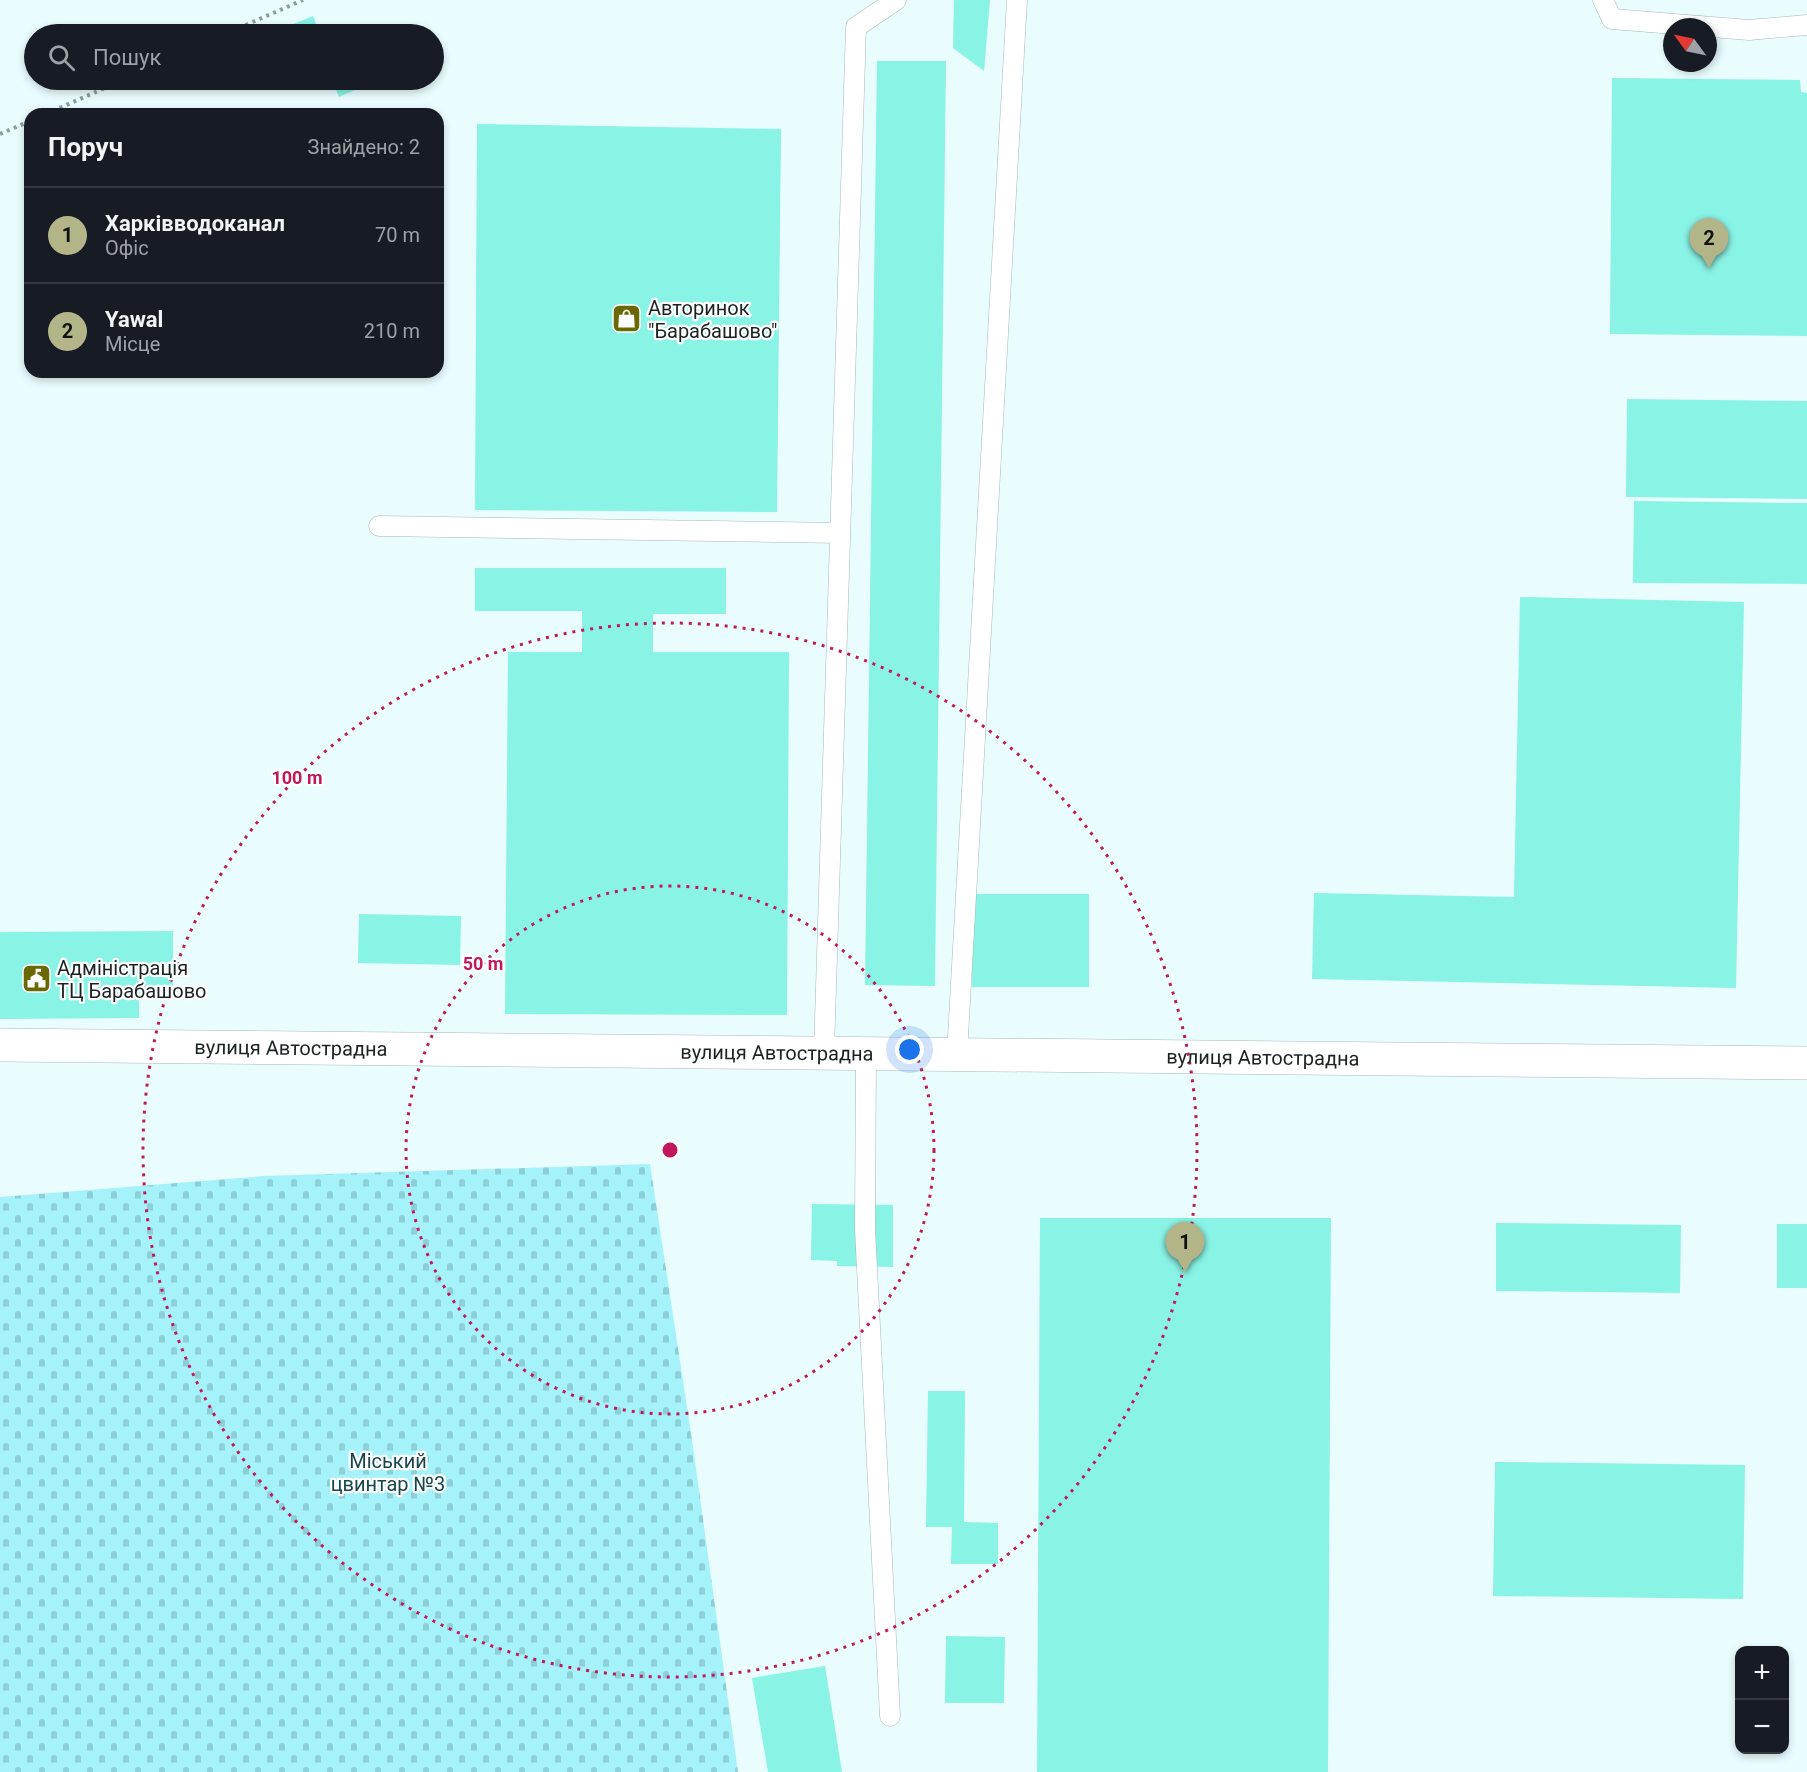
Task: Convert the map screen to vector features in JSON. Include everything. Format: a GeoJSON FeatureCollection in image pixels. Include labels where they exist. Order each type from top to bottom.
{"type":"FeatureCollection","features":[{"type":"Feature","properties":{"kind":"street","name":"вулиця Автострадна"},"geometry":{"type":"LineString","coordinates":[[0,1045],[1807,1063]]}},
{"type":"Feature","properties":{"kind":"lane"},"geometry":{"type":"LineString","coordinates":[[824,1052],[856,27],[896,0]]}},
{"type":"Feature","properties":{"kind":"lane"},"geometry":{"type":"LineString","coordinates":[[957,1054],[1017,0]]}},
{"type":"Feature","properties":{"kind":"lane"},"geometry":{"type":"LineString","coordinates":[[1603,0],[1612,19],[1749,30],[1807,25]]}},
{"type":"Feature","properties":{"kind":"lane"},"geometry":{"type":"LineString","coordinates":[[380,526],[840,534]]}},
{"type":"Feature","properties":{"kind":"lane"},"geometry":{"type":"LineString","coordinates":[[866,1053],[865,1229],[890,1716]]}},
{"type":"Feature","properties":{"kind":"path"},"geometry":{"type":"LineString","coordinates":[[248,24],[303,0]]}},
{"type":"Feature","properties":{"kind":"path"},"geometry":{"type":"LineString","coordinates":[[60,108],[100,90]]}},
{"type":"Feature","properties":{"kind":"path"},"geometry":{"type":"LineString","coordinates":[[0,134],[24,124]]}},
{"type":"Feature","properties":{"kind":"green space","name":"Міський цвинтар №3"},"geometry":{"type":"Polygon","coordinates":[[[650,1164],[693,1447],[738,1772],[0,1772],[0,1197],[264,1176],[650,1164]]]}},
{"type":"Feature","properties":{"kind":"building"},"geometry":{"type":"Polygon","coordinates":[[[954,0],[990,0],[984,71],[953,48],[954,0]]]}},
{"type":"Feature","properties":{"kind":"building"},"geometry":{"type":"Polygon","coordinates":[[[313,16],[316,24],[293,24],[313,16]]]}},
{"type":"Feature","properties":{"kind":"building"},"geometry":{"type":"Polygon","coordinates":[[[877,61],[946,61],[935,986],[865,985],[877,61]]]}},
{"type":"Feature","properties":{"kind":"building"},"geometry":{"type":"Polygon","coordinates":[[[1612,78],[1800,80],[1801,92],[1807,93],[1807,336],[1610,334],[1612,78]]]}},
{"type":"Feature","properties":{"kind":"building"},"geometry":{"type":"Polygon","coordinates":[[[336,90],[355,90],[339,97],[336,90]]]}},
{"type":"Feature","properties":{"kind":"building"},"geometry":{"type":"Polygon","coordinates":[[[477,124],[781,129],[777,512],[475,510],[477,124]]]}},
{"type":"Feature","properties":{"kind":"building"},"geometry":{"type":"Polygon","coordinates":[[[1627,399],[1807,401],[1807,499],[1626,497],[1627,399]]]}},
{"type":"Feature","properties":{"kind":"building"},"geometry":{"type":"Polygon","coordinates":[[[1634,501],[1807,503],[1807,584],[1633,583],[1634,501]]]}},
{"type":"Feature","properties":{"kind":"building"},"geometry":{"type":"Polygon","coordinates":[[[475,568],[726,568],[726,614],[653,614],[653,652],[789,652],[787,1015],[505,1014],[508,652],[582,652],[582,611],[475,611],[475,568]]]}},
{"type":"Feature","properties":{"kind":"building"},"geometry":{"type":"Polygon","coordinates":[[[1520,597],[1744,602],[1736,988],[1312,979],[1314,893],[1514,897],[1520,597]]]}},
{"type":"Feature","properties":{"kind":"building"},"geometry":{"type":"Polygon","coordinates":[[[973,894],[1089,894],[1089,987],[972,987],[973,894]]]}},
{"type":"Feature","properties":{"kind":"building"},"geometry":{"type":"Polygon","coordinates":[[[359,914],[461,916],[460,965],[358,963],[359,914]]]}},
{"type":"Feature","properties":{"kind":"building"},"geometry":{"type":"Polygon","coordinates":[[[173,931],[173,997],[139,997],[139,1018],[0,1019],[0,932],[173,931]]]}},
{"type":"Feature","properties":{"kind":"building"},"geometry":{"type":"Polygon","coordinates":[[[812,1204],[893,1205],[893,1267],[837,1266],[837,1261],[811,1260],[812,1204]]]}},
{"type":"Feature","properties":{"kind":"building"},"geometry":{"type":"Polygon","coordinates":[[[1040,1218],[1331,1218],[1328,1772],[1037,1772],[1040,1218]]]}},
{"type":"Feature","properties":{"kind":"building"},"geometry":{"type":"Polygon","coordinates":[[[1496,1223],[1681,1225],[1680,1293],[1496,1291],[1496,1223]]]}},
{"type":"Feature","properties":{"kind":"building"},"geometry":{"type":"Polygon","coordinates":[[[1777,1224],[1807,1224],[1807,1288],[1777,1288],[1777,1224]]]}},
{"type":"Feature","properties":{"kind":"building"},"geometry":{"type":"Polygon","coordinates":[[[928,1391],[965,1391],[964,1522],[998,1523],[998,1564],[951,1564],[952,1527],[926,1527],[928,1391]]]}},
{"type":"Feature","properties":{"kind":"building"},"geometry":{"type":"Polygon","coordinates":[[[1495,1462],[1745,1465],[1743,1599],[1493,1596],[1495,1462]]]}},
{"type":"Feature","properties":{"kind":"building"},"geometry":{"type":"Polygon","coordinates":[[[946,1636],[1005,1637],[1004,1703],[945,1703],[946,1636]]]}},
{"type":"Feature","properties":{"kind":"building"},"geometry":{"type":"Polygon","coordinates":[[[825,1666],[842,1772],[768,1772],[752,1678],[825,1666]]]}},
{"type":"Feature","properties":{"kind":"place","name":"Yawal"},"geometry":{"type":"Point","coordinates":[1709,268]}},
{"type":"Feature","properties":{"kind":"place","name":"Авторинок \"Барабашово\""},"geometry":{"type":"Point","coordinates":[627,319]}},
{"type":"Feature","properties":{"kind":"place","name":"Адміністрація ТЦ Барабашово"},"geometry":{"type":"Point","coordinates":[36,979]}},
{"type":"Feature","properties":{"kind":"place","name":"Харківводоканал"},"geometry":{"type":"Point","coordinates":[1185,1272]}}]}
